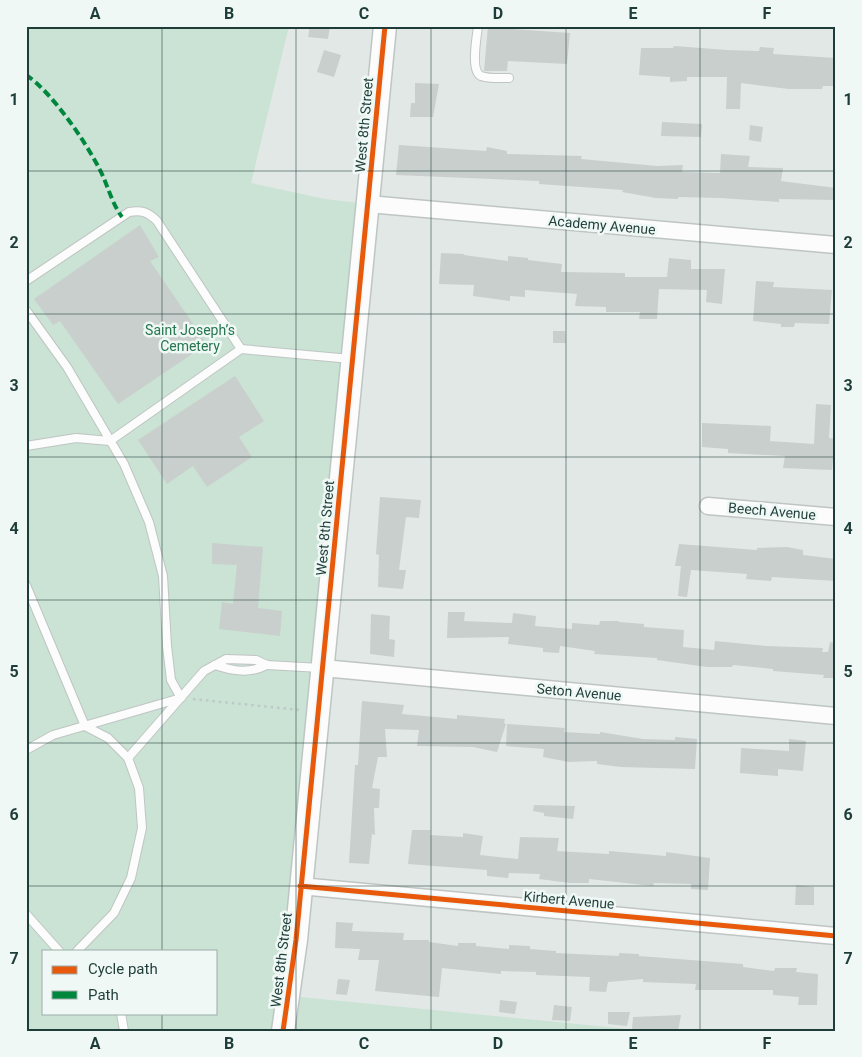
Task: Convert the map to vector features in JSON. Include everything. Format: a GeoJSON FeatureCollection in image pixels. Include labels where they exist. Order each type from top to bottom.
{"type":"FeatureCollection","features":[{"type":"Feature","properties":{"kind":"street","name":"West 8th Street"},"geometry":{"type":"LineString","coordinates":[[283,1031],[290,996],[385,26]]}},
{"type":"Feature","properties":{"kind":"street","name":"Academy Avenue"},"geometry":{"type":"LineString","coordinates":[[368,204],[836,245]]}},
{"type":"Feature","properties":{"kind":"street","name":"Beech Avenue"},"geometry":{"type":"LineString","coordinates":[[708,506],[836,517]]}},
{"type":"Feature","properties":{"kind":"street","name":"Seton Avenue"},"geometry":{"type":"LineString","coordinates":[[323,668],[836,716]]}},
{"type":"Feature","properties":{"kind":"street","name":"Kirbert Avenue"},"geometry":{"type":"LineString","coordinates":[[300,886],[836,936]]}},
{"type":"Feature","properties":{"kind":"lane"},"geometry":{"type":"LineString","coordinates":[[478,26],[475,63],[478,73],[482,76],[509,78]]}},
{"type":"Feature","properties":{"kind":"lane"},"geometry":{"type":"LineString","coordinates":[[26,281],[129,212],[139,210],[148,213],[157,221],[241,349]]}},
{"type":"Feature","properties":{"kind":"lane"},"geometry":{"type":"LineString","coordinates":[[26,310],[67,368],[124,464],[149,522],[163,576],[171,680],[181,698]]}},
{"type":"Feature","properties":{"kind":"lane"},"geometry":{"type":"LineString","coordinates":[[26,446],[76,438],[110,440],[241,349],[353,359]]}},
{"type":"Feature","properties":{"kind":"lane"},"geometry":{"type":"LineString","coordinates":[[26,585],[85,726],[108,738],[128,758],[139,788],[142,828],[132,878],[114,914],[78,950]]}},
{"type":"Feature","properties":{"kind":"lane"},"geometry":{"type":"LineString","coordinates":[[128,758],[204,671],[226,659],[256,660],[267,665],[323,668]]}},
{"type":"Feature","properties":{"kind":"lane"},"geometry":{"type":"LineString","coordinates":[[215,666],[231,671],[255,671],[267,665]]}},
{"type":"Feature","properties":{"kind":"lane"},"geometry":{"type":"LineString","coordinates":[[26,750],[53,735],[181,698]]}},
{"type":"Feature","properties":{"kind":"lane"},"geometry":{"type":"LineString","coordinates":[[26,914],[58,950]]}},
{"type":"Feature","properties":{"kind":"lane"},"geometry":{"type":"LineString","coordinates":[[121,1014],[124,1031]]}},
{"type":"Feature","properties":{"kind":"path"},"geometry":{"type":"LineString","coordinates":[[181,698],[318,712]]}},
{"type":"Feature","properties":{"kind":"green space","name":"Saint Joseph’s Cemetery"},"geometry":{"type":"Polygon","coordinates":[[[26,26],[289,26],[251,183],[325,199],[368,204],[290,996],[648,1031],[26,1031],[26,26]]]}},
{"type":"Feature","properties":{"kind":"building"},"geometry":{"type":"Polygon","coordinates":[[[310,26],[330,26],[328,39],[308,37],[310,26]]]}},
{"type":"Feature","properties":{"kind":"building"},"geometry":{"type":"Polygon","coordinates":[[[488,26],[512,26],[512,29],[570,33],[567,64],[508,61],[507,71],[484,71],[488,26]]]}},
{"type":"Feature","properties":{"kind":"building"},"geometry":{"type":"Polygon","coordinates":[[[674,46],[759,51],[760,47],[774,48],[773,54],[836,58],[836,86],[823,86],[822,89],[789,89],[741,83],[740,109],[726,109],[727,77],[687,77],[687,81],[670,82],[670,77],[639,75],[641,48],[673,48],[674,46]]]}},
{"type":"Feature","properties":{"kind":"building"},"geometry":{"type":"Polygon","coordinates":[[[324,50],[341,55],[334,77],[317,72],[324,50]]]}},
{"type":"Feature","properties":{"kind":"building"},"geometry":{"type":"Polygon","coordinates":[[[415,83],[439,84],[433,117],[410,117],[411,103],[415,103],[415,83]]]}},
{"type":"Feature","properties":{"kind":"building"},"geometry":{"type":"Polygon","coordinates":[[[662,122],[702,124],[701,137],[661,136],[662,122]]]}},
{"type":"Feature","properties":{"kind":"building"},"geometry":{"type":"Polygon","coordinates":[[[750,125],[763,127],[761,142],[749,140],[750,125]]]}},
{"type":"Feature","properties":{"kind":"building"},"geometry":{"type":"Polygon","coordinates":[[[399,145],[486,151],[487,147],[507,151],[507,154],[582,156],[581,159],[657,166],[683,165],[682,172],[720,173],[721,154],[750,156],[748,167],[783,168],[781,181],[836,188],[836,200],[779,199],[779,202],[720,198],[656,198],[622,192],[623,190],[539,184],[539,181],[396,175],[399,145]]]}},
{"type":"Feature","properties":{"kind":"building"},"geometry":{"type":"Polygon","coordinates":[[[140,225],[159,257],[150,261],[207,344],[118,404],[60,321],[53,325],[34,299],[140,225]]]}},
{"type":"Feature","properties":{"kind":"building"},"geometry":{"type":"Polygon","coordinates":[[[441,253],[464,254],[508,261],[508,256],[528,258],[528,260],[562,264],[561,272],[625,273],[625,277],[667,277],[669,258],[691,260],[691,269],[725,269],[722,304],[706,302],[707,290],[659,289],[657,319],[639,319],[640,312],[606,312],[606,307],[575,306],[577,294],[525,290],[525,297],[510,296],[510,301],[473,296],[474,285],[439,284],[441,253]]]}},
{"type":"Feature","properties":{"kind":"building"},"geometry":{"type":"Polygon","coordinates":[[[756,281],[774,282],[773,287],[832,290],[829,324],[795,323],[794,327],[781,327],[781,324],[753,321],[756,281]]]}},
{"type":"Feature","properties":{"kind":"building"},"geometry":{"type":"Polygon","coordinates":[[[553,331],[565,331],[566,343],[553,343],[553,331]]]}},
{"type":"Feature","properties":{"kind":"building"},"geometry":{"type":"Polygon","coordinates":[[[235,376],[264,421],[239,437],[252,457],[207,487],[193,466],[167,484],[138,440],[235,376]]]}},
{"type":"Feature","properties":{"kind":"building"},"geometry":{"type":"Polygon","coordinates":[[[816,404],[831,405],[829,438],[835,439],[832,470],[783,468],[785,456],[728,453],[728,449],[702,447],[702,423],[771,426],[770,441],[814,444],[816,404]]]}},
{"type":"Feature","properties":{"kind":"building"},"geometry":{"type":"Polygon","coordinates":[[[380,497],[421,500],[419,518],[406,517],[399,570],[406,570],[403,589],[378,587],[379,555],[376,554],[380,497]]]}},
{"type":"Feature","properties":{"kind":"building"},"geometry":{"type":"Polygon","coordinates":[[[212,543],[263,547],[258,608],[282,611],[280,636],[219,629],[222,602],[233,604],[237,565],[212,564],[212,543]]]}},
{"type":"Feature","properties":{"kind":"building"},"geometry":{"type":"Polygon","coordinates":[[[679,544],[757,550],[757,548],[787,547],[803,550],[803,555],[836,559],[836,581],[772,577],[771,581],[746,579],[747,574],[691,570],[687,597],[678,596],[681,566],[675,566],[679,544]]]}},
{"type":"Feature","properties":{"kind":"building"},"geometry":{"type":"Polygon","coordinates":[[[448,612],[465,612],[464,621],[512,623],[513,613],[536,616],[535,626],[572,629],[572,623],[599,625],[600,621],[644,624],[644,627],[684,630],[683,647],[714,650],[715,641],[766,646],[823,648],[822,652],[828,652],[830,642],[836,643],[836,678],[823,678],[824,675],[773,671],[773,669],[733,665],[732,667],[707,667],[657,660],[657,658],[594,654],[595,651],[560,646],[559,653],[543,652],[543,648],[508,644],[509,637],[447,638],[448,612]]]}},
{"type":"Feature","properties":{"kind":"building"},"geometry":{"type":"Polygon","coordinates":[[[371,614],[390,616],[389,639],[395,640],[394,657],[370,654],[371,614]]]}},
{"type":"Feature","properties":{"kind":"building"},"geometry":{"type":"Polygon","coordinates":[[[362,701],[404,705],[402,714],[457,719],[457,715],[505,719],[504,723],[506,724],[497,752],[473,747],[417,746],[419,730],[385,729],[387,757],[378,757],[372,788],[380,789],[379,808],[374,808],[375,835],[372,834],[369,864],[349,863],[355,765],[358,765],[362,701]]]}},
{"type":"Feature","properties":{"kind":"building"},"geometry":{"type":"Polygon","coordinates":[[[507,724],[565,728],[564,732],[600,734],[600,732],[643,739],[675,740],[675,737],[697,739],[695,769],[621,767],[597,764],[597,761],[569,762],[543,757],[544,749],[506,746],[507,724]]]}},
{"type":"Feature","properties":{"kind":"building"},"geometry":{"type":"Polygon","coordinates":[[[789,739],[806,741],[803,771],[778,769],[778,776],[740,773],[741,748],[789,751],[789,739]]]}},
{"type":"Feature","properties":{"kind":"building"},"geometry":{"type":"Polygon","coordinates":[[[534,805],[575,806],[573,819],[544,816],[544,813],[533,811],[534,805]]]}},
{"type":"Feature","properties":{"kind":"building"},"geometry":{"type":"Polygon","coordinates":[[[412,830],[431,830],[430,835],[463,837],[463,833],[483,836],[480,855],[518,859],[520,837],[559,838],[557,851],[609,854],[609,851],[666,856],[666,852],[710,858],[708,890],[691,889],[691,884],[654,883],[653,886],[589,879],[589,883],[570,883],[539,879],[540,874],[509,873],[508,878],[487,876],[487,870],[408,864],[412,830]]]}},
{"type":"Feature","properties":{"kind":"building"},"geometry":{"type":"Polygon","coordinates":[[[796,885],[814,887],[814,905],[795,905],[796,885]]]}},
{"type":"Feature","properties":{"kind":"building"},"geometry":{"type":"Polygon","coordinates":[[[336,922],[353,923],[352,931],[404,933],[403,940],[429,940],[429,942],[458,946],[458,943],[476,943],[476,946],[509,949],[509,945],[530,946],[530,949],[556,951],[556,953],[619,956],[619,953],[639,954],[639,956],[743,964],[743,967],[774,971],[775,968],[797,968],[796,972],[818,974],[817,1005],[798,1005],[799,997],[773,995],[773,990],[695,990],[696,984],[643,982],[643,979],[608,982],[606,992],[589,991],[590,977],[536,975],[536,972],[501,971],[501,974],[442,968],[439,997],[375,991],[379,960],[358,960],[360,949],[335,948],[336,922]]]}},
{"type":"Feature","properties":{"kind":"building"},"geometry":{"type":"Polygon","coordinates":[[[338,979],[350,980],[347,995],[336,994],[338,979]]]}},
{"type":"Feature","properties":{"kind":"building"},"geometry":{"type":"Polygon","coordinates":[[[500,1000],[517,1002],[515,1014],[499,1012],[500,1000]]]}},
{"type":"Feature","properties":{"kind":"building"},"geometry":{"type":"Polygon","coordinates":[[[554,1005],[572,1007],[570,1021],[552,1020],[554,1005]]]}},
{"type":"Feature","properties":{"kind":"building"},"geometry":{"type":"Polygon","coordinates":[[[608,1012],[630,1012],[627,1026],[608,1024],[608,1012]]]}},
{"type":"Feature","properties":{"kind":"building"},"geometry":{"type":"Polygon","coordinates":[[[681,1015],[678,1031],[632,1029],[633,1017],[681,1015]]]}},
{"type":"Feature","properties":{"kind":"marked path"},"geometry":{"type":"LineString","coordinates":[[26,75],[46,92],[85,144],[99,168],[122,217]]}},
{"type":"Feature","properties":{"kind":"cycle path"},"geometry":{"type":"LineString","coordinates":[[283,1031],[296,940],[385,26]]}},
{"type":"Feature","properties":{"kind":"cycle path"},"geometry":{"type":"LineString","coordinates":[[300,886],[836,936]]}}]}
